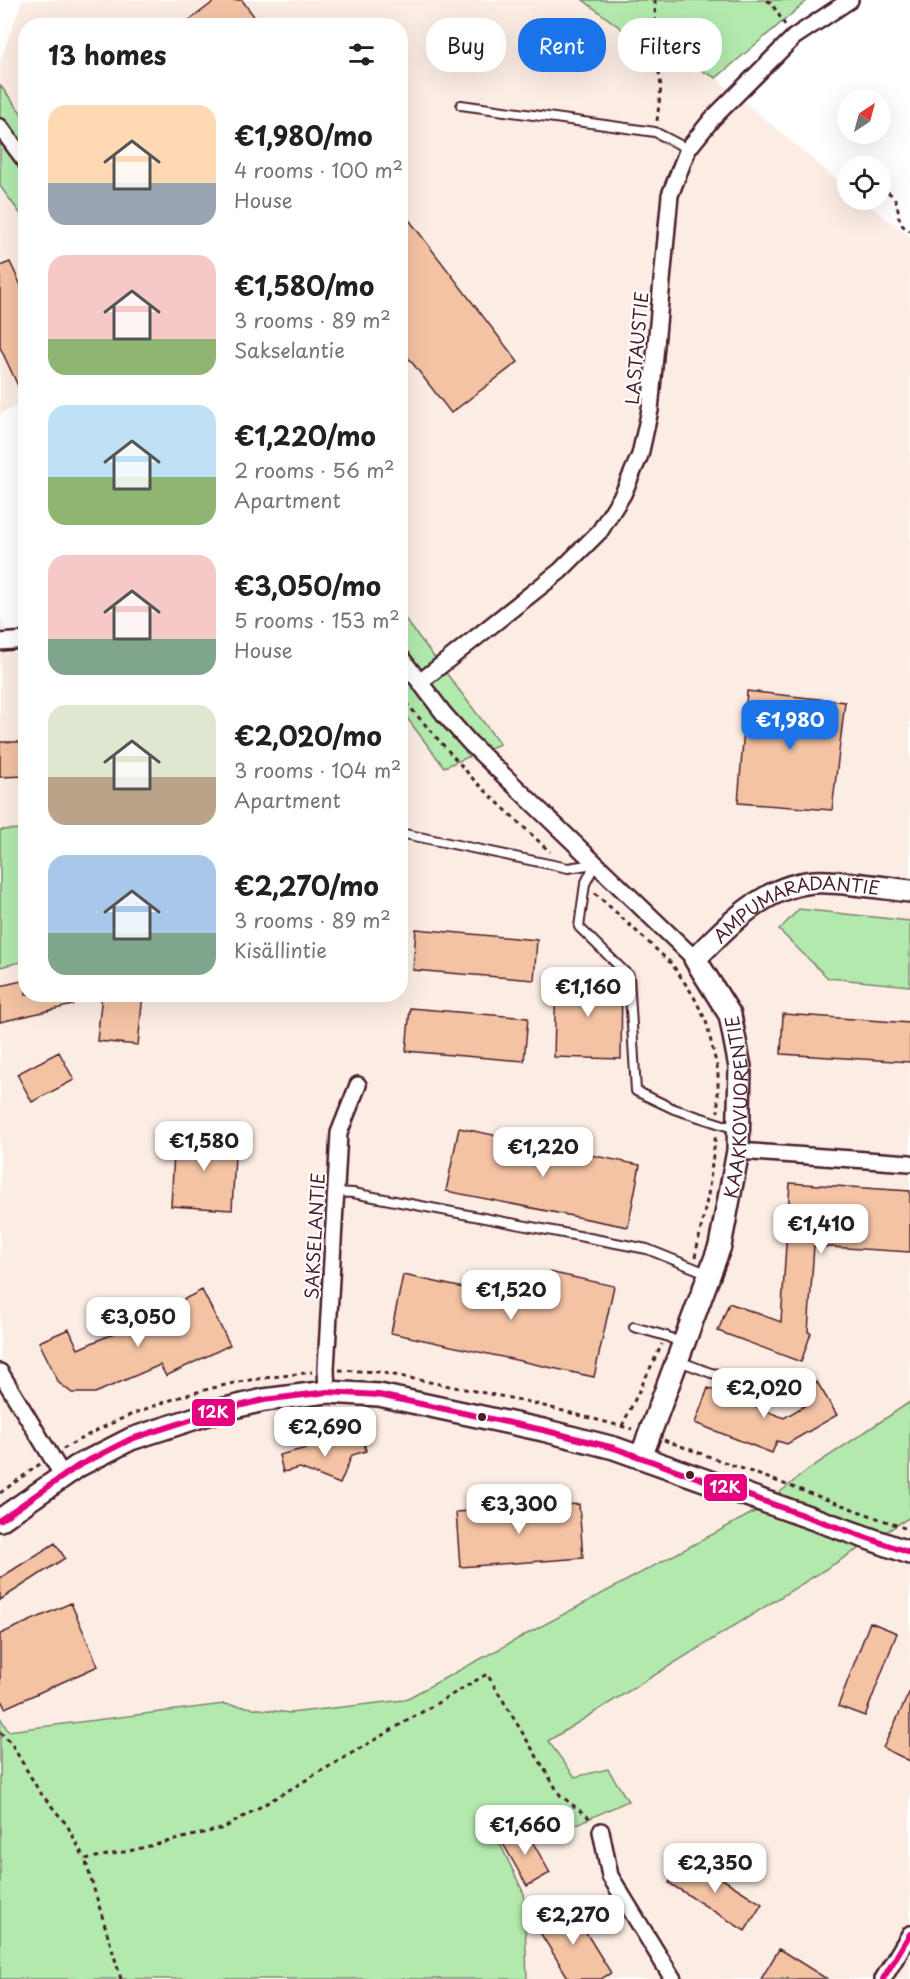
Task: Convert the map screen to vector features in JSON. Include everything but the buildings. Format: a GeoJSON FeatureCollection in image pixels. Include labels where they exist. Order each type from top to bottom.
{"type":"FeatureCollection","features":[{"type":"Feature","properties":{"kind":"street","name":"LASTAUSTIE"},"geometry":{"type":"LineString","coordinates":[[420,682],[560,571],[600,531],[623,494],[640,455],[650,410],[670,195],[687,149],[712,119],[794,37],[850,0]]}},
{"type":"Feature","properties":{"kind":"street"},"geometry":{"type":"LineString","coordinates":[[0,127],[18,151]]}},
{"type":"Feature","properties":{"kind":"street"},"geometry":{"type":"LineString","coordinates":[[0,642],[18,641]]}},
{"type":"Feature","properties":{"kind":"street","name":"KAAKKOVUORENTIE"},"geometry":{"type":"LineString","coordinates":[[408,666],[444,714],[470,743],[695,959],[730,1015],[740,1066],[738,1151],[720,1246],[641,1456]]}},
{"type":"Feature","properties":{"kind":"street","name":"AMPUMARADANTIE"},"geometry":{"type":"LineString","coordinates":[[695,959],[728,925],[752,906],[787,887],[825,882],[910,891]]}},
{"type":"Feature","properties":{"kind":"street","name":"SAKSELANTIE"},"geometry":{"type":"LineString","coordinates":[[327,1392],[326,1370],[339,1133],[358,1086]]}},
{"type":"Feature","properties":{"kind":"street"},"geometry":{"type":"LineString","coordinates":[[738,1151],[910,1163]]}},
{"type":"Feature","properties":{"kind":"street"},"geometry":{"type":"LineString","coordinates":[[0,1372],[63,1476]]}},
{"type":"Feature","properties":{"kind":"street"},"geometry":{"type":"LineString","coordinates":[[0,1520],[78,1466],[163,1427],[221,1410],[327,1392],[379,1395],[573,1437],[641,1456],[910,1553]]}},
{"type":"Feature","properties":{"kind":"street"},"geometry":{"type":"LineString","coordinates":[[601,1831],[610,1876],[673,1979]]}},
{"type":"Feature","properties":{"kind":"street"},"geometry":{"type":"LineString","coordinates":[[883,1979],[910,1934]]}},
{"type":"Feature","properties":{"kind":"lane"},"geometry":{"type":"LineString","coordinates":[[461,105],[655,132],[687,149]]}},
{"type":"Feature","properties":{"kind":"lane"},"geometry":{"type":"LineString","coordinates":[[408,835],[568,868],[595,864]]}},
{"type":"Feature","properties":{"kind":"lane"},"geometry":{"type":"LineString","coordinates":[[595,864],[585,884],[579,927],[630,976],[636,1091],[674,1109],[738,1130]]}},
{"type":"Feature","properties":{"kind":"lane"},"geometry":{"type":"LineString","coordinates":[[336,1192],[353,1193],[647,1249],[710,1275]]}},
{"type":"Feature","properties":{"kind":"lane"},"geometry":{"type":"LineString","coordinates":[[634,1327],[666,1336],[681,1353],[711,1374],[763,1381]]}},
{"type":"Feature","properties":{"kind":"path"},"geometry":{"type":"LineString","coordinates":[[655,0],[656,51],[661,87],[655,132]]}},
{"type":"Feature","properties":{"kind":"path"},"geometry":{"type":"LineString","coordinates":[[767,0],[794,37]]}},
{"type":"Feature","properties":{"kind":"path"},"geometry":{"type":"LineString","coordinates":[[891,192],[898,203],[899,219],[910,231]]}},
{"type":"Feature","properties":{"kind":"path"},"geometry":{"type":"LineString","coordinates":[[85,1859],[224,1828],[487,1674],[560,1795],[599,1825],[601,1831]]}},
{"type":"Feature","properties":{"kind":"path"},"geometry":{"type":"LineString","coordinates":[[0,1732],[11,1743],[39,1791],[67,1825],[85,1859],[121,1979]]}},
{"type":"Feature","properties":{"kind":"shaded area"},"geometry":{"type":"Polygon","coordinates":[[[22,0],[583,0],[618,26],[618,72],[705,72],[716,78],[837,180],[837,210],[875,210],[910,236],[910,921],[799,909],[828,978],[910,986],[910,1402],[809,1469],[756,1511],[404,1700],[290,1713],[224,1704],[7,1731],[0,1717],[0,967],[18,963],[18,1002],[408,1002],[408,719],[444,767],[500,743],[408,621],[408,18],[18,18],[18,109],[0,85],[0,61],[22,0]]]}},
{"type":"Feature","properties":{"kind":"shaded area"},"geometry":{"type":"Polygon","coordinates":[[[0,186],[18,210],[18,405],[0,414],[0,186]]]}},
{"type":"Feature","properties":{"kind":"shaded area"},"geometry":{"type":"Polygon","coordinates":[[[0,617],[6,628],[6,653],[18,652],[18,829],[0,830],[0,617]]]}},
{"type":"Feature","properties":{"kind":"shaded area"},"geometry":{"type":"Polygon","coordinates":[[[910,1517],[910,1979],[527,1979],[524,1894],[495,1833],[542,1806],[575,1777],[548,1741],[910,1517]]]}},
{"type":"Feature","properties":{"kind":"green space"},"geometry":{"type":"Polygon","coordinates":[[[583,0],[808,0],[716,78],[705,72],[722,72],[722,18],[618,18],[618,26],[583,0]]]}},
{"type":"Feature","properties":{"kind":"green space"},"geometry":{"type":"Polygon","coordinates":[[[0,85],[18,109],[18,210],[0,186],[0,85]]]}},
{"type":"Feature","properties":{"kind":"green space"},"geometry":{"type":"Polygon","coordinates":[[[408,623],[500,744],[444,767],[408,719],[408,623]]]}},
{"type":"Feature","properties":{"kind":"green space"},"geometry":{"type":"Polygon","coordinates":[[[18,829],[18,963],[0,967],[0,830],[18,829]]]}},
{"type":"Feature","properties":{"kind":"green space"},"geometry":{"type":"Polygon","coordinates":[[[799,909],[910,921],[910,986],[828,978],[779,930],[799,909]]]}},
{"type":"Feature","properties":{"kind":"green space"},"geometry":{"type":"Polygon","coordinates":[[[910,1402],[910,1517],[548,1741],[575,1777],[608,1769],[628,1801],[573,1826],[542,1806],[495,1833],[524,1894],[527,1979],[0,1979],[0,1717],[8,1731],[224,1704],[290,1713],[404,1700],[756,1511],[809,1469],[910,1402]]]}},
{"type":"Feature","properties":{"kind":"transit line","name":"12K"},"geometry":{"type":"LineString","coordinates":[[0,1520],[78,1466],[131,1439],[221,1410],[264,1400],[327,1392],[379,1395],[543,1430],[614,1448],[910,1553]]}},
{"type":"Feature","properties":{"kind":"transit line","name":"12K"},"geometry":{"type":"LineString","coordinates":[[883,1979],[910,1934]]}}]}
